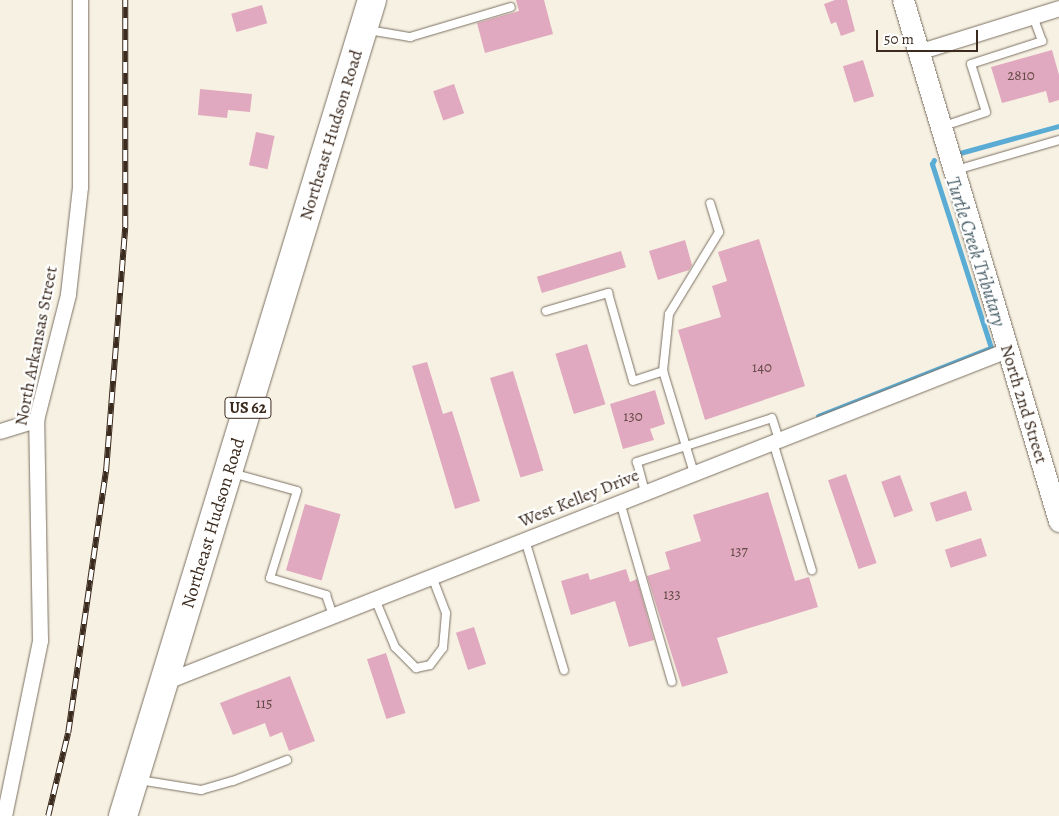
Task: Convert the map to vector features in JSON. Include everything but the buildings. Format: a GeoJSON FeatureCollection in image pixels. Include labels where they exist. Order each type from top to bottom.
{"type":"FeatureCollection","features":[{"type":"Feature","properties":{"kind":"highway","name":"Northeast Hudson Road"},"geometry":{"type":"LineString","coordinates":[[124,816],[372,0]]}},
{"type":"Feature","properties":{"kind":"main road","name":"North 2nd Street"},"geometry":{"type":"LineString","coordinates":[[903,0],[1059,521]]}},
{"type":"Feature","properties":{"kind":"street","name":"North Arkansas Street"},"geometry":{"type":"LineString","coordinates":[[4,816],[40,640],[36,420],[68,294],[79,197],[80,0]]}},
{"type":"Feature","properties":{"kind":"street"},"geometry":{"type":"LineString","coordinates":[[918,52],[1059,8]]}},
{"type":"Feature","properties":{"kind":"street","name":"West Kelley Drive"},"geometry":{"type":"LineString","coordinates":[[164,682],[1008,350]]}},
{"type":"Feature","properties":{"kind":"street"},"geometry":{"type":"LineString","coordinates":[[0,431],[36,420]]}},
{"type":"Feature","properties":{"kind":"lane"},"geometry":{"type":"LineString","coordinates":[[363,30],[410,36],[510,7]]}},
{"type":"Feature","properties":{"kind":"lane"},"geometry":{"type":"LineString","coordinates":[[941,127],[986,112],[970,64],[1042,41],[1034,16]]}},
{"type":"Feature","properties":{"kind":"lane"},"geometry":{"type":"LineString","coordinates":[[954,170],[1059,140]]}},
{"type":"Feature","properties":{"kind":"lane"},"geometry":{"type":"LineString","coordinates":[[694,473],[663,371],[669,314],[719,232],[710,202]]}},
{"type":"Feature","properties":{"kind":"lane"},"geometry":{"type":"LineString","coordinates":[[546,311],[608,293],[633,381],[663,371]]}},
{"type":"Feature","properties":{"kind":"lane"},"geometry":{"type":"LineString","coordinates":[[645,492],[637,462],[772,418],[776,441],[812,570]]}},
{"type":"Feature","properties":{"kind":"lane"},"geometry":{"type":"LineString","coordinates":[[228,472],[298,491],[270,578],[326,595],[333,615]]}},
{"type":"Feature","properties":{"kind":"lane"},"geometry":{"type":"LineString","coordinates":[[620,502],[672,682]]}},
{"type":"Feature","properties":{"kind":"lane"},"geometry":{"type":"LineString","coordinates":[[525,540],[564,670]]}},
{"type":"Feature","properties":{"kind":"lane"},"geometry":{"type":"LineString","coordinates":[[375,599],[394,647],[416,668],[430,665],[443,648],[446,613],[432,576]]}},
{"type":"Feature","properties":{"kind":"lane"},"geometry":{"type":"LineString","coordinates":[[135,779],[201,790],[233,781],[287,760]]}},
{"type":"Feature","properties":{"kind":"waterway","name":"Turtle Creek Tributary"},"geometry":{"type":"LineString","coordinates":[[960,153],[1059,126]]}},
{"type":"Feature","properties":{"kind":"waterway","name":"Turtle Creek Tributary"},"geometry":{"type":"LineString","coordinates":[[818,416],[991,348],[932,164],[934,160]]}},
{"type":"Feature","properties":{"kind":"railway"},"geometry":{"type":"LineString","coordinates":[[48,816],[68,733],[106,469],[125,227],[125,0]]}}]}
